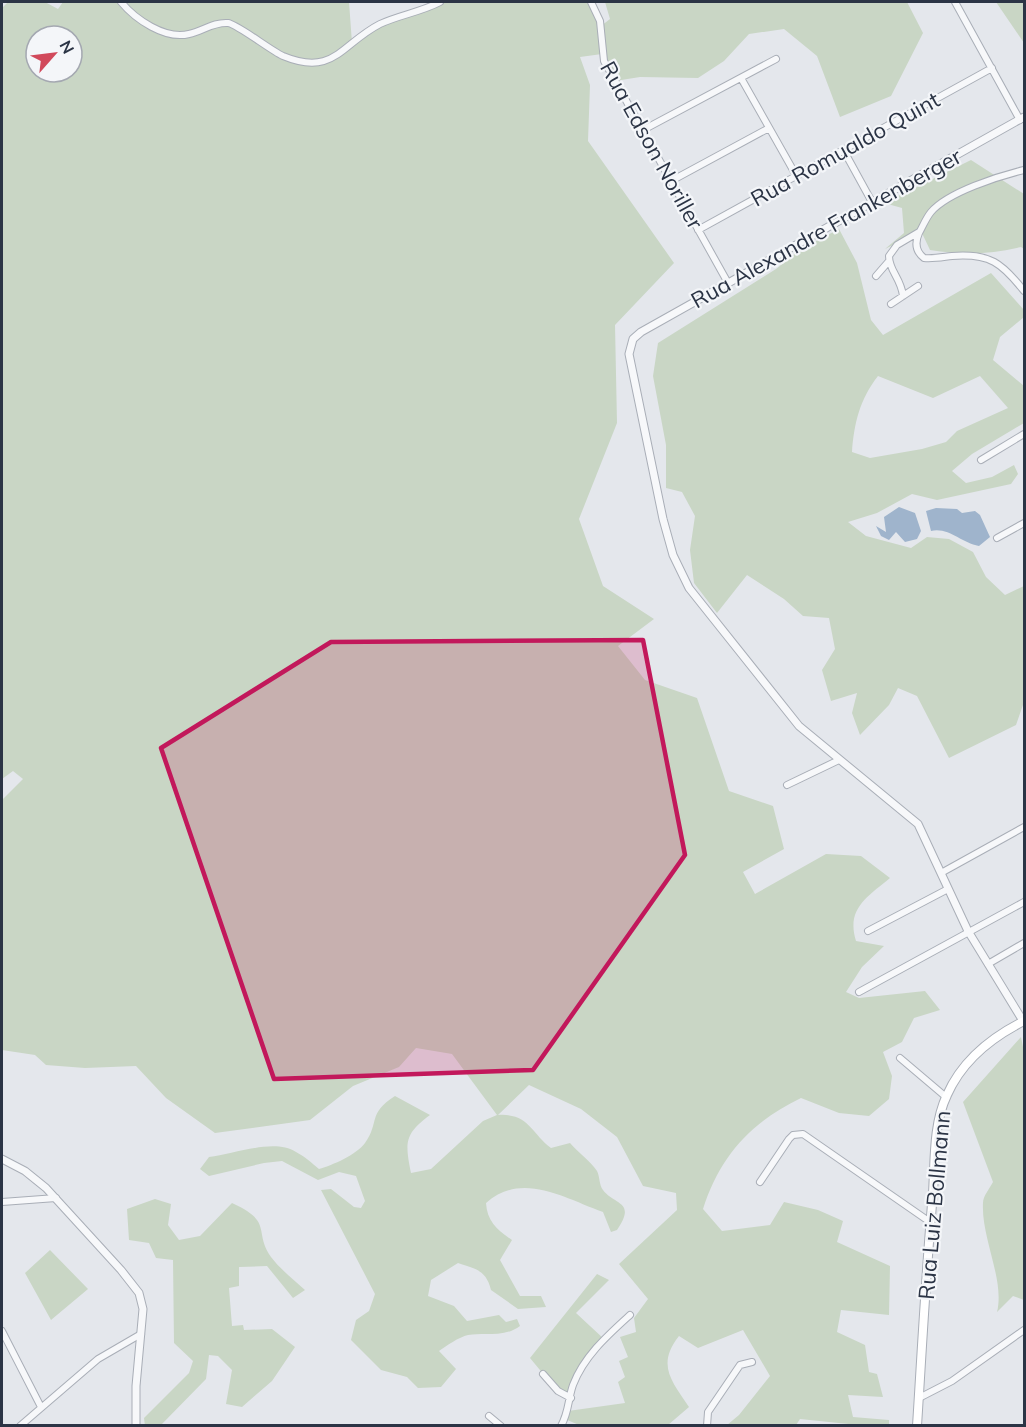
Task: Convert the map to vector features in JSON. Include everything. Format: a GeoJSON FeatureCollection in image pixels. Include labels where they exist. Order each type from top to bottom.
{"type":"FeatureCollection","features":[{"type":"Feature","properties":{"kind":"main road","name":"Rua Luiz Bollmann"},"geometry":{"type":"LineString","coordinates":[[916,1425],[938,1125],[946,1097],[972,1058],[992,1041],[1024,1021]]}},
{"type":"Feature","properties":{"kind":"street"},"geometry":{"type":"LineString","coordinates":[[122,2],[145,22],[168,32],[189,34],[217,24],[234,24],[272,51],[302,62],[315,63],[335,58],[367,32],[386,22],[440,2]]}},
{"type":"Feature","properties":{"kind":"street","name":"Rua Edson Noriller"},"geometry":{"type":"LineString","coordinates":[[591,2],[600,21],[604,60],[728,283]]}},
{"type":"Feature","properties":{"kind":"street"},"geometry":{"type":"LineString","coordinates":[[955,2],[1022,119]]}},
{"type":"Feature","properties":{"kind":"street"},"geometry":{"type":"LineString","coordinates":[[643,130],[776,58]]}},
{"type":"Feature","properties":{"kind":"street","name":"Rua Romualdo Quint"},"geometry":{"type":"LineString","coordinates":[[698,230],[992,68]]}},
{"type":"Feature","properties":{"kind":"street"},"geometry":{"type":"LineString","coordinates":[[741,78],[797,177]]}},
{"type":"Feature","properties":{"kind":"street","name":"Rua Alexandre Frankenberger"},"geometry":{"type":"LineString","coordinates":[[839,760],[792,718],[702,607],[678,568],[657,496],[631,368],[631,343],[641,332],[1022,119]]}},
{"type":"Feature","properties":{"kind":"street"},"geometry":{"type":"LineString","coordinates":[[671,181],[769,128]]}},
{"type":"Feature","properties":{"kind":"street"},"geometry":{"type":"LineString","coordinates":[[844,151],[872,202]]}},
{"type":"Feature","properties":{"kind":"street"},"geometry":{"type":"LineString","coordinates":[[1024,170],[1000,177],[948,200],[932,211],[920,232],[916,249],[924,258],[969,256],[988,258],[1003,266],[1024,291]]}},
{"type":"Feature","properties":{"kind":"street"},"geometry":{"type":"LineString","coordinates":[[876,276],[889,261],[890,252],[897,245],[920,232]]}},
{"type":"Feature","properties":{"kind":"street"},"geometry":{"type":"LineString","coordinates":[[889,261],[902,283],[903,296]]}},
{"type":"Feature","properties":{"kind":"street"},"geometry":{"type":"LineString","coordinates":[[891,304],[918,286]]}},
{"type":"Feature","properties":{"kind":"street"},"geometry":{"type":"LineString","coordinates":[[981,460],[1024,434]]}},
{"type":"Feature","properties":{"kind":"street"},"geometry":{"type":"LineString","coordinates":[[997,538],[1024,523]]}},
{"type":"Feature","properties":{"kind":"street"},"geometry":{"type":"LineString","coordinates":[[787,785],[839,760],[918,824],[968,931],[1024,1021]]}},
{"type":"Feature","properties":{"kind":"street"},"geometry":{"type":"LineString","coordinates":[[941,873],[1024,827]]}},
{"type":"Feature","properties":{"kind":"street"},"geometry":{"type":"LineString","coordinates":[[868,931],[948,889]]}},
{"type":"Feature","properties":{"kind":"street"},"geometry":{"type":"LineString","coordinates":[[859,992],[1024,902]]}},
{"type":"Feature","properties":{"kind":"street"},"geometry":{"type":"LineString","coordinates":[[988,964],[1024,944]]}},
{"type":"Feature","properties":{"kind":"street"},"geometry":{"type":"LineString","coordinates":[[900,1058],[946,1097]]}},
{"type":"Feature","properties":{"kind":"street"},"geometry":{"type":"LineString","coordinates":[[760,1182],[789,1139],[803,1134],[930,1222]]}},
{"type":"Feature","properties":{"kind":"street"},"geometry":{"type":"LineString","coordinates":[[2,1159],[37,1180],[56,1198],[139,1293],[143,1309],[136,1425]]}},
{"type":"Feature","properties":{"kind":"street"},"geometry":{"type":"LineString","coordinates":[[2,1202],[56,1198]]}},
{"type":"Feature","properties":{"kind":"street"},"geometry":{"type":"LineString","coordinates":[[561,1425],[575,1380],[591,1354],[630,1315]]}},
{"type":"Feature","properties":{"kind":"street"},"geometry":{"type":"LineString","coordinates":[[918,1398],[952,1381],[1024,1330]]}},
{"type":"Feature","properties":{"kind":"street"},"geometry":{"type":"LineString","coordinates":[[2,1331],[41,1407]]}},
{"type":"Feature","properties":{"kind":"street"},"geometry":{"type":"LineString","coordinates":[[20,1425],[98,1359],[141,1334]]}},
{"type":"Feature","properties":{"kind":"street"},"geometry":{"type":"LineString","coordinates":[[707,1425],[708,1412],[740,1365],[752,1362]]}},
{"type":"Feature","properties":{"kind":"street"},"geometry":{"type":"LineString","coordinates":[[543,1374],[558,1391],[571,1398]]}},
{"type":"Feature","properties":{"kind":"street"},"geometry":{"type":"LineString","coordinates":[[489,1416],[501,1425]]}},
{"type":"Feature","properties":{"kind":"highlighted area"},"geometry":{"type":"Polygon","coordinates":[[[643,640],[685,855],[533,1070],[274,1079],[161,748],[331,642],[643,640]]]}},
{"type":"Feature","properties":{"kind":"green space"},"geometry":{"type":"Polygon","coordinates":[[[8,2],[45,2],[58,9],[63,2],[349,2],[352,43],[367,32],[440,2],[591,2],[601,26],[610,19],[605,2],[907,2],[923,33],[891,96],[840,117],[817,56],[784,29],[749,34],[724,61],[698,78],[640,77],[615,81],[602,54],[580,57],[590,85],[588,141],[674,263],[615,325],[617,423],[579,519],[603,586],[654,619],[618,646],[645,680],[697,698],[729,791],[773,806],[784,849],[743,872],[755,894],[826,854],[861,856],[890,878],[866,898],[856,912],[854,930],[856,941],[884,946],[862,967],[846,992],[859,998],[925,991],[940,1010],[914,1018],[902,1042],[883,1052],[892,1076],[889,1099],[869,1116],[839,1113],[801,1098],[783,1107],[753,1130],[728,1157],[718,1173],[703,1209],[722,1231],[770,1225],[784,1202],[818,1210],[843,1221],[837,1242],[890,1266],[889,1315],[841,1310],[837,1332],[865,1345],[869,1372],[877,1374],[883,1397],[848,1395],[853,1417],[889,1420],[889,1425],[858,1425],[800,1419],[796,1425],[727,1425],[739,1415],[770,1376],[743,1330],[698,1348],[679,1336],[668,1356],[669,1373],[689,1407],[668,1425],[579,1425],[565,1419],[568,1411],[625,1403],[618,1382],[625,1377],[619,1361],[628,1357],[620,1337],[636,1332],[634,1318],[648,1299],[619,1264],[677,1210],[676,1193],[643,1186],[617,1137],[581,1109],[529,1085],[498,1115],[517,1117],[529,1125],[551,1148],[570,1143],[597,1171],[603,1190],[622,1205],[625,1214],[623,1221],[617,1230],[611,1232],[603,1212],[558,1195],[529,1188],[514,1189],[500,1194],[486,1203],[488,1215],[494,1224],[512,1240],[500,1260],[520,1296],[541,1296],[546,1307],[518,1309],[491,1290],[483,1274],[458,1263],[431,1280],[428,1296],[454,1306],[467,1321],[499,1315],[506,1322],[517,1319],[520,1326],[508,1332],[468,1335],[439,1351],[456,1369],[441,1387],[418,1388],[407,1377],[381,1370],[351,1340],[356,1320],[369,1311],[375,1294],[321,1190],[331,1189],[354,1207],[361,1208],[365,1201],[356,1176],[339,1172],[318,1180],[282,1161],[209,1176],[200,1169],[209,1157],[277,1146],[296,1152],[319,1169],[331,1165],[350,1155],[365,1143],[377,1113],[386,1102],[395,1096],[430,1115],[415,1128],[409,1140],[408,1154],[411,1173],[431,1169],[483,1121],[497,1115],[452,1054],[416,1048],[399,1067],[353,1086],[310,1120],[215,1133],[166,1098],[136,1066],[85,1068],[46,1065],[35,1055],[2,1050],[2,800],[23,779],[13,771],[2,779],[2,8],[8,2]]]}},
{"type":"Feature","properties":{"kind":"green space"},"geometry":{"type":"Polygon","coordinates":[[[996,2],[1024,2],[1024,43],[996,2]]]}},
{"type":"Feature","properties":{"kind":"green space"},"geometry":{"type":"Polygon","coordinates":[[[971,160],[1024,194],[1024,249],[1021,247],[998,252],[975,253],[930,250],[921,231],[885,249],[904,233],[902,208],[884,203],[971,160]]]}},
{"type":"Feature","properties":{"kind":"green space"},"geometry":{"type":"Polygon","coordinates":[[[839,229],[857,263],[871,320],[883,335],[991,273],[1024,310],[1024,317],[1000,337],[993,360],[1024,386],[1024,423],[972,454],[952,471],[966,483],[992,477],[1014,465],[1018,474],[1011,484],[937,500],[912,494],[877,513],[848,522],[866,536],[911,548],[927,537],[949,539],[973,552],[986,577],[1005,595],[1024,586],[1024,702],[1016,725],[949,758],[917,696],[898,688],[889,705],[860,735],[852,713],[857,693],[831,701],[822,670],[835,649],[829,618],[803,616],[784,599],[747,575],[717,613],[694,583],[690,550],[695,516],[682,492],[666,488],[666,445],[653,376],[658,343],[776,269],[801,249],[839,229]],[[878,376],[859,412],[852,452],[870,458],[922,449],[946,442],[957,431],[1008,408],[980,376],[933,398],[878,376]]]}},
{"type":"Feature","properties":{"kind":"green space"},"geometry":{"type":"Polygon","coordinates":[[[1021,1037],[1024,1052],[1024,1300],[1013,1296],[997,1312],[998,1286],[983,1216],[983,1200],[993,1182],[963,1102],[1021,1037]]]}},
{"type":"Feature","properties":{"kind":"green space"},"geometry":{"type":"Polygon","coordinates":[[[155,1199],[171,1204],[168,1225],[179,1240],[200,1236],[232,1203],[245,1210],[258,1222],[271,1257],[305,1290],[293,1298],[267,1266],[239,1267],[239,1286],[229,1288],[232,1326],[243,1325],[244,1330],[272,1329],[295,1347],[272,1381],[242,1407],[226,1404],[232,1370],[218,1356],[209,1355],[206,1379],[161,1425],[145,1426],[144,1418],[189,1373],[193,1361],[174,1343],[173,1260],[156,1258],[149,1243],[129,1240],[127,1209],[155,1199]]]}},
{"type":"Feature","properties":{"kind":"green space"},"geometry":{"type":"Polygon","coordinates":[[[50,1250],[88,1289],[51,1320],[25,1273],[50,1250]]]}},
{"type":"Feature","properties":{"kind":"green space"},"geometry":{"type":"Polygon","coordinates":[[[597,1274],[609,1280],[576,1313],[604,1339],[585,1362],[571,1398],[554,1387],[530,1358],[597,1274]]]}},
{"type":"Feature","properties":{"kind":"water"},"geometry":{"type":"Polygon","coordinates":[[[899,507],[915,513],[921,531],[917,539],[905,542],[896,532],[889,540],[881,536],[876,526],[886,532],[884,517],[899,507]]]}},
{"type":"Feature","properties":{"kind":"water"},"geometry":{"type":"Polygon","coordinates":[[[936,508],[957,509],[962,513],[975,511],[980,515],[990,537],[979,546],[944,531],[931,531],[926,511],[936,508]]]}}]}
